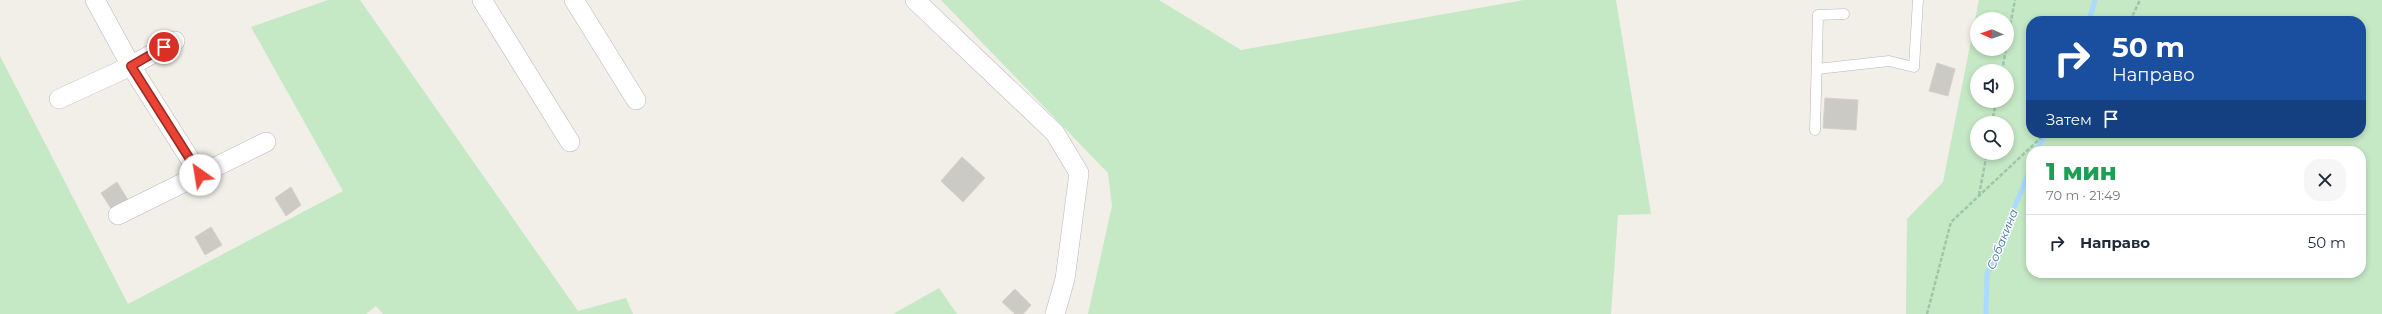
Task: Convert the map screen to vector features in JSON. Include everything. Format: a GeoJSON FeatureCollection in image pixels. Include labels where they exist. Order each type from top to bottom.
{"type":"FeatureCollection","features":[{"type":"Feature","properties":{"kind":"street"},"geometry":{"type":"LineString","coordinates":[[95,0],[131,66],[200,175]]}},
{"type":"Feature","properties":{"kind":"street"},"geometry":{"type":"LineString","coordinates":[[482,0],[570,142]]}},
{"type":"Feature","properties":{"kind":"street"},"geometry":{"type":"LineString","coordinates":[[574,0],[636,100]]}},
{"type":"Feature","properties":{"kind":"street"},"geometry":{"type":"LineString","coordinates":[[915,0],[1055,133],[1079,173],[1065,279],[1055,314]]}},
{"type":"Feature","properties":{"kind":"street"},"geometry":{"type":"LineString","coordinates":[[59,99],[131,66],[175,41]]}},
{"type":"Feature","properties":{"kind":"street"},"geometry":{"type":"LineString","coordinates":[[118,216],[266,142]]}},
{"type":"Feature","properties":{"kind":"lane"},"geometry":{"type":"LineString","coordinates":[[1818,69],[1889,61],[1914,67],[1918,0]]}},
{"type":"Feature","properties":{"kind":"lane"},"geometry":{"type":"LineString","coordinates":[[1815,130],[1818,69],[1818,15],[1844,14]]}},
{"type":"Feature","properties":{"kind":"path"},"geometry":{"type":"LineString","coordinates":[[2013,12],[2015,0]]}},
{"type":"Feature","properties":{"kind":"path"},"geometry":{"type":"LineString","coordinates":[[2132,16],[2140,0]]}},
{"type":"Feature","properties":{"kind":"path"},"geometry":{"type":"LineString","coordinates":[[2032,146],[2041,138]]}},
{"type":"Feature","properties":{"kind":"path"},"geometry":{"type":"LineString","coordinates":[[1927,314],[1951,222],[2026,152]]}},
{"type":"Feature","properties":{"kind":"path"},"geometry":{"type":"LineString","coordinates":[[1979,196],[1986,160]]}},
{"type":"Feature","properties":{"kind":"green space"},"geometry":{"type":"Polygon","coordinates":[[[328,0],[360,0],[578,311],[626,298],[633,314],[383,314],[376,306],[366,314],[0,314],[0,56],[128,304],[343,191],[251,27],[328,0]]]}},
{"type":"Feature","properties":{"kind":"green space"},"geometry":{"type":"Polygon","coordinates":[[[941,0],[1159,0],[1241,50],[1524,0],[1616,0],[1651,214],[1618,215],[1611,314],[1088,314],[1112,206],[1108,173],[941,0]]]}},
{"type":"Feature","properties":{"kind":"green space"},"geometry":{"type":"Polygon","coordinates":[[[1979,0],[2382,0],[2382,314],[1906,314],[1907,219],[1943,182],[1970,46],[1970,56],[2014,56],[2014,12],[1977,12],[1979,0]]]}},
{"type":"Feature","properties":{"kind":"green space"},"geometry":{"type":"Polygon","coordinates":[[[939,288],[957,314],[893,314],[939,288]]]}},
{"type":"Feature","properties":{"kind":"building"},"geometry":{"type":"Polygon","coordinates":[[[1937,63],[1955,69],[1948,96],[1929,91],[1937,63]]]}},
{"type":"Feature","properties":{"kind":"building"},"geometry":{"type":"Polygon","coordinates":[[[1825,98],[1858,100],[1856,130],[1823,128],[1825,98]]]}},
{"type":"Feature","properties":{"kind":"building"},"geometry":{"type":"Polygon","coordinates":[[[962,157],[985,178],[963,202],[941,181],[962,157]]]}},
{"type":"Feature","properties":{"kind":"building"},"geometry":{"type":"Polygon","coordinates":[[[117,182],[128,200],[112,210],[101,193],[117,182]]]}},
{"type":"Feature","properties":{"kind":"building"},"geometry":{"type":"Polygon","coordinates":[[[291,187],[301,205],[286,216],[275,198],[291,187]]]}},
{"type":"Feature","properties":{"kind":"building"},"geometry":{"type":"Polygon","coordinates":[[[211,227],[222,245],[205,255],[195,237],[211,227]]]}},
{"type":"Feature","properties":{"kind":"building"},"geometry":{"type":"Polygon","coordinates":[[[1015,289],[1031,305],[1023,314],[1015,314],[1002,302],[1015,289]]]}},
{"type":"Feature","properties":{"kind":"waterway","name":"Собакина"},"geometry":{"type":"LineString","coordinates":[[2090,16],[2095,0]]}},
{"type":"Feature","properties":{"kind":"waterway","name":"Собакина"},"geometry":{"type":"LineString","coordinates":[[2039,146],[2043,138]]}},
{"type":"Feature","properties":{"kind":"waterway","name":"Собакина"},"geometry":{"type":"LineString","coordinates":[[1986,314],[1987,274],[2026,179]]}},
{"type":"Feature","properties":{"kind":"route"},"geometry":{"type":"LineString","coordinates":[[164,47],[131,66],[200,175]]}}]}
